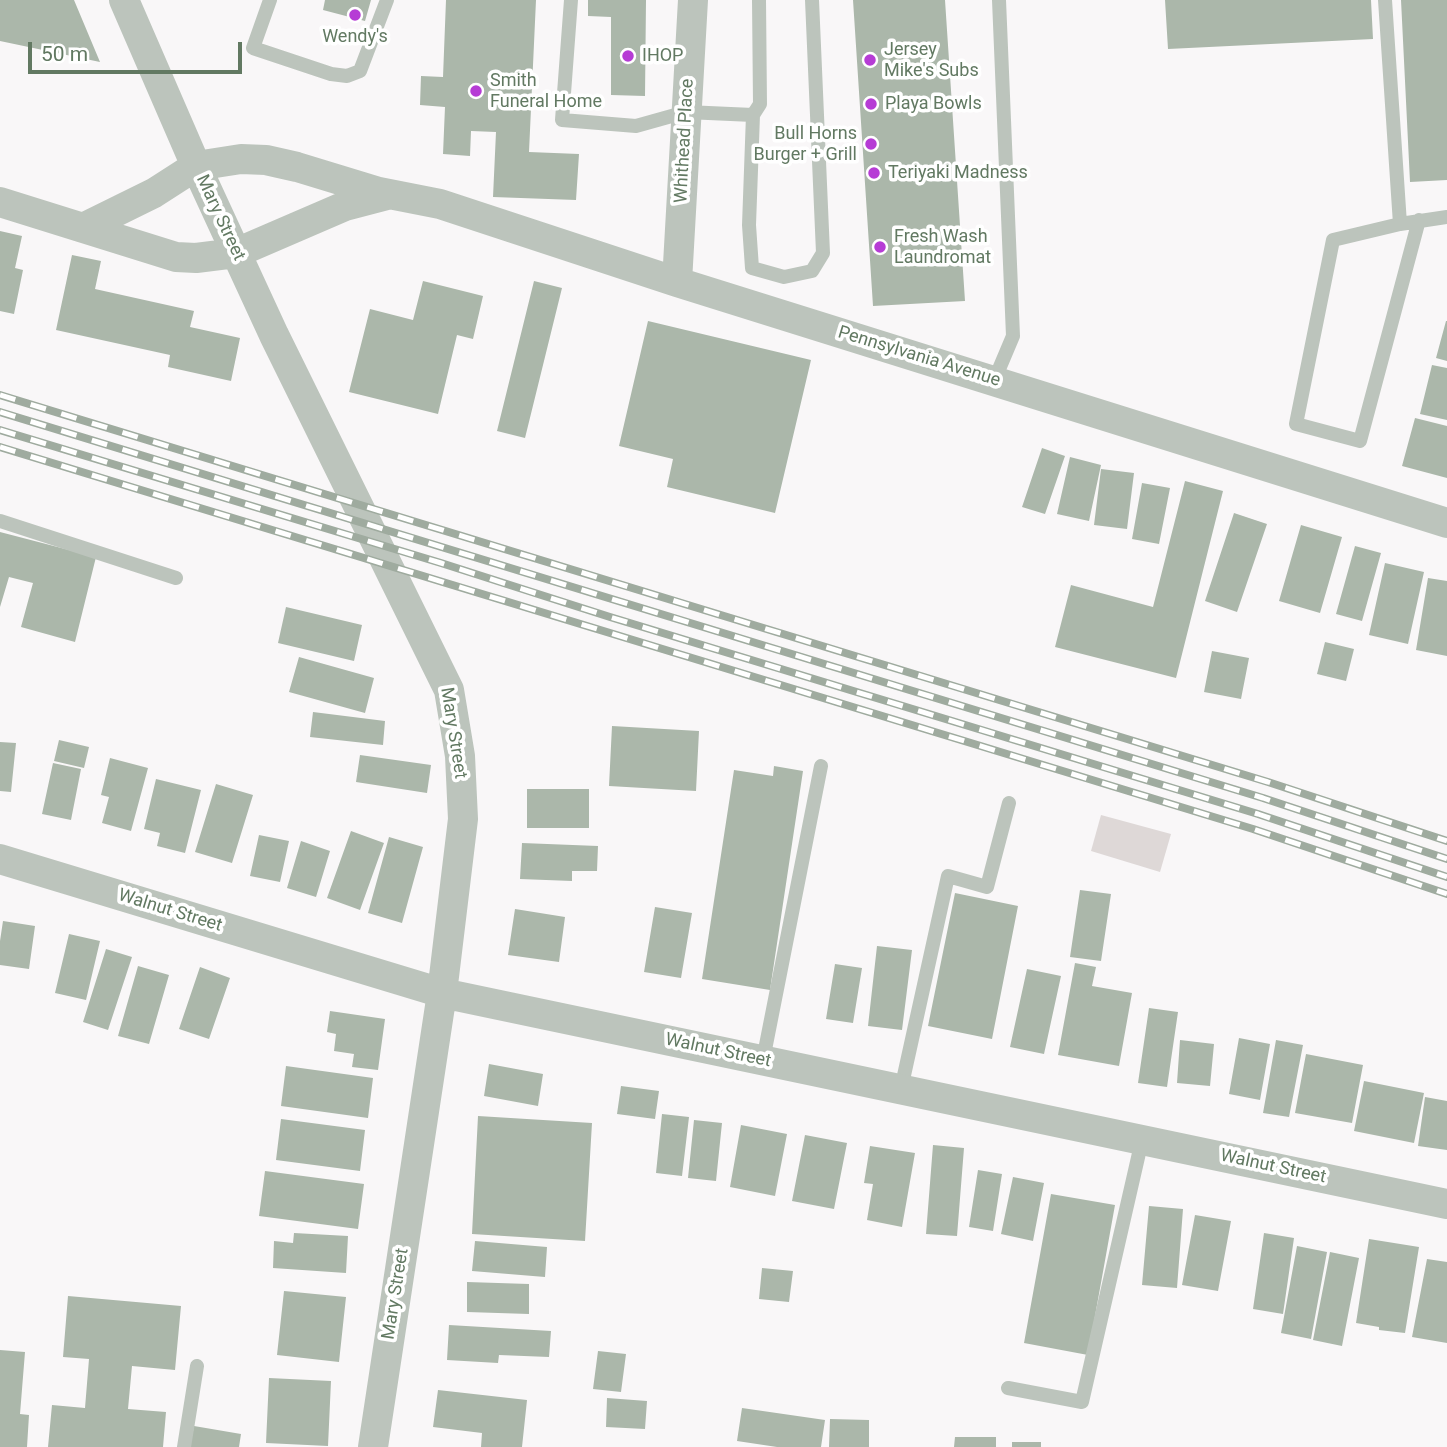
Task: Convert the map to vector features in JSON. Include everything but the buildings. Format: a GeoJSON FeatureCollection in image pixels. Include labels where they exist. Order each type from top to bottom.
{"type":"FeatureCollection","features":[{"type":"Feature","properties":{"kind":"street","name":"Mary Street"},"geometry":{"type":"LineString","coordinates":[[124,0],[196,166],[280,347],[449,690],[460,756],[463,819],[442,993],[373,1447]]}},
{"type":"Feature","properties":{"kind":"street","name":"Whithead Place"},"geometry":{"type":"LineString","coordinates":[[677,282],[693,0]]}},
{"type":"Feature","properties":{"kind":"street","name":"Pennsylvania Avenue"},"geometry":{"type":"LineString","coordinates":[[196,166],[241,159],[267,160],[297,166],[379,192],[440,204],[677,282],[1447,523]]}},
{"type":"Feature","properties":{"kind":"street"},"geometry":{"type":"LineString","coordinates":[[85,227],[154,193],[196,166]]}},
{"type":"Feature","properties":{"kind":"street","name":"Pennsylvania Avenue"},"geometry":{"type":"LineString","coordinates":[[0,202],[176,257],[195,258],[236,253],[345,206],[391,194]]}},
{"type":"Feature","properties":{"kind":"street","name":"Walnut Street"},"geometry":{"type":"LineString","coordinates":[[0,859],[442,993],[1447,1204]]}},
{"type":"Feature","properties":{"kind":"lane"},"geometry":{"type":"LineString","coordinates":[[270,0],[253,48],[331,74],[347,76],[360,71],[387,0]]}},
{"type":"Feature","properties":{"kind":"lane"},"geometry":{"type":"LineString","coordinates":[[571,0],[562,120],[636,126],[686,113],[753,116]]}},
{"type":"Feature","properties":{"kind":"lane"},"geometry":{"type":"LineString","coordinates":[[759,0],[760,104],[753,116],[749,225],[752,268],[784,277],[812,271],[823,253],[813,0]]}},
{"type":"Feature","properties":{"kind":"lane"},"geometry":{"type":"LineString","coordinates":[[994,381],[1013,336],[999,0]]}},
{"type":"Feature","properties":{"kind":"lane"},"geometry":{"type":"LineString","coordinates":[[1385,0],[1400,224]]}},
{"type":"Feature","properties":{"kind":"lane"},"geometry":{"type":"LineString","coordinates":[[1419,220],[1360,440],[1296,424],[1333,240],[1419,220],[1447,217]]}},
{"type":"Feature","properties":{"kind":"lane"},"geometry":{"type":"LineString","coordinates":[[0,521],[176,578]]}},
{"type":"Feature","properties":{"kind":"lane"},"geometry":{"type":"LineString","coordinates":[[764,1060],[821,766]]}},
{"type":"Feature","properties":{"kind":"lane"},"geometry":{"type":"LineString","coordinates":[[901,1088],[948,876],[987,887],[1009,803]]}},
{"type":"Feature","properties":{"kind":"lane"},"geometry":{"type":"LineString","coordinates":[[1008,1388],[1083,1402],[1142,1140]]}},
{"type":"Feature","properties":{"kind":"lane"},"geometry":{"type":"LineString","coordinates":[[184,1447],[197,1366]]}},
{"type":"Feature","properties":{"kind":"shaded area"},"geometry":{"type":"Polygon","coordinates":[[[1101,815],[1171,834],[1160,872],[1091,851],[1101,815]]]}},
{"type":"Feature","properties":{"kind":"railway"},"geometry":{"type":"LineString","coordinates":[[0,395],[1268,782],[1447,841]]}},
{"type":"Feature","properties":{"kind":"railway"},"geometry":{"type":"LineString","coordinates":[[0,412],[1263,798],[1447,859]]}},
{"type":"Feature","properties":{"kind":"railway"},"geometry":{"type":"LineString","coordinates":[[0,430],[1258,814],[1447,877]]}},
{"type":"Feature","properties":{"kind":"railway"},"geometry":{"type":"LineString","coordinates":[[0,447],[1253,829],[1447,894]]}},
{"type":"Feature","properties":{"kind":"place","name":"Wendy's"},"geometry":{"type":"Point","coordinates":[355,15]}},
{"type":"Feature","properties":{"kind":"place","name":"IHOP"},"geometry":{"type":"Point","coordinates":[628,56]}},
{"type":"Feature","properties":{"kind":"place","name":"Jersey Mike's Subs"},"geometry":{"type":"Point","coordinates":[870,60]}},
{"type":"Feature","properties":{"kind":"place","name":"Smith Funeral Home"},"geometry":{"type":"Point","coordinates":[476,91]}},
{"type":"Feature","properties":{"kind":"place","name":"Playa Bowls"},"geometry":{"type":"Point","coordinates":[871,104]}},
{"type":"Feature","properties":{"kind":"place","name":"Bull Horns Burger + Grill"},"geometry":{"type":"Point","coordinates":[871,144]}},
{"type":"Feature","properties":{"kind":"place","name":"Teriyaki Madness"},"geometry":{"type":"Point","coordinates":[874,173]}},
{"type":"Feature","properties":{"kind":"place","name":"Fresh Wash Laundromat"},"geometry":{"type":"Point","coordinates":[880,247]}}]}
